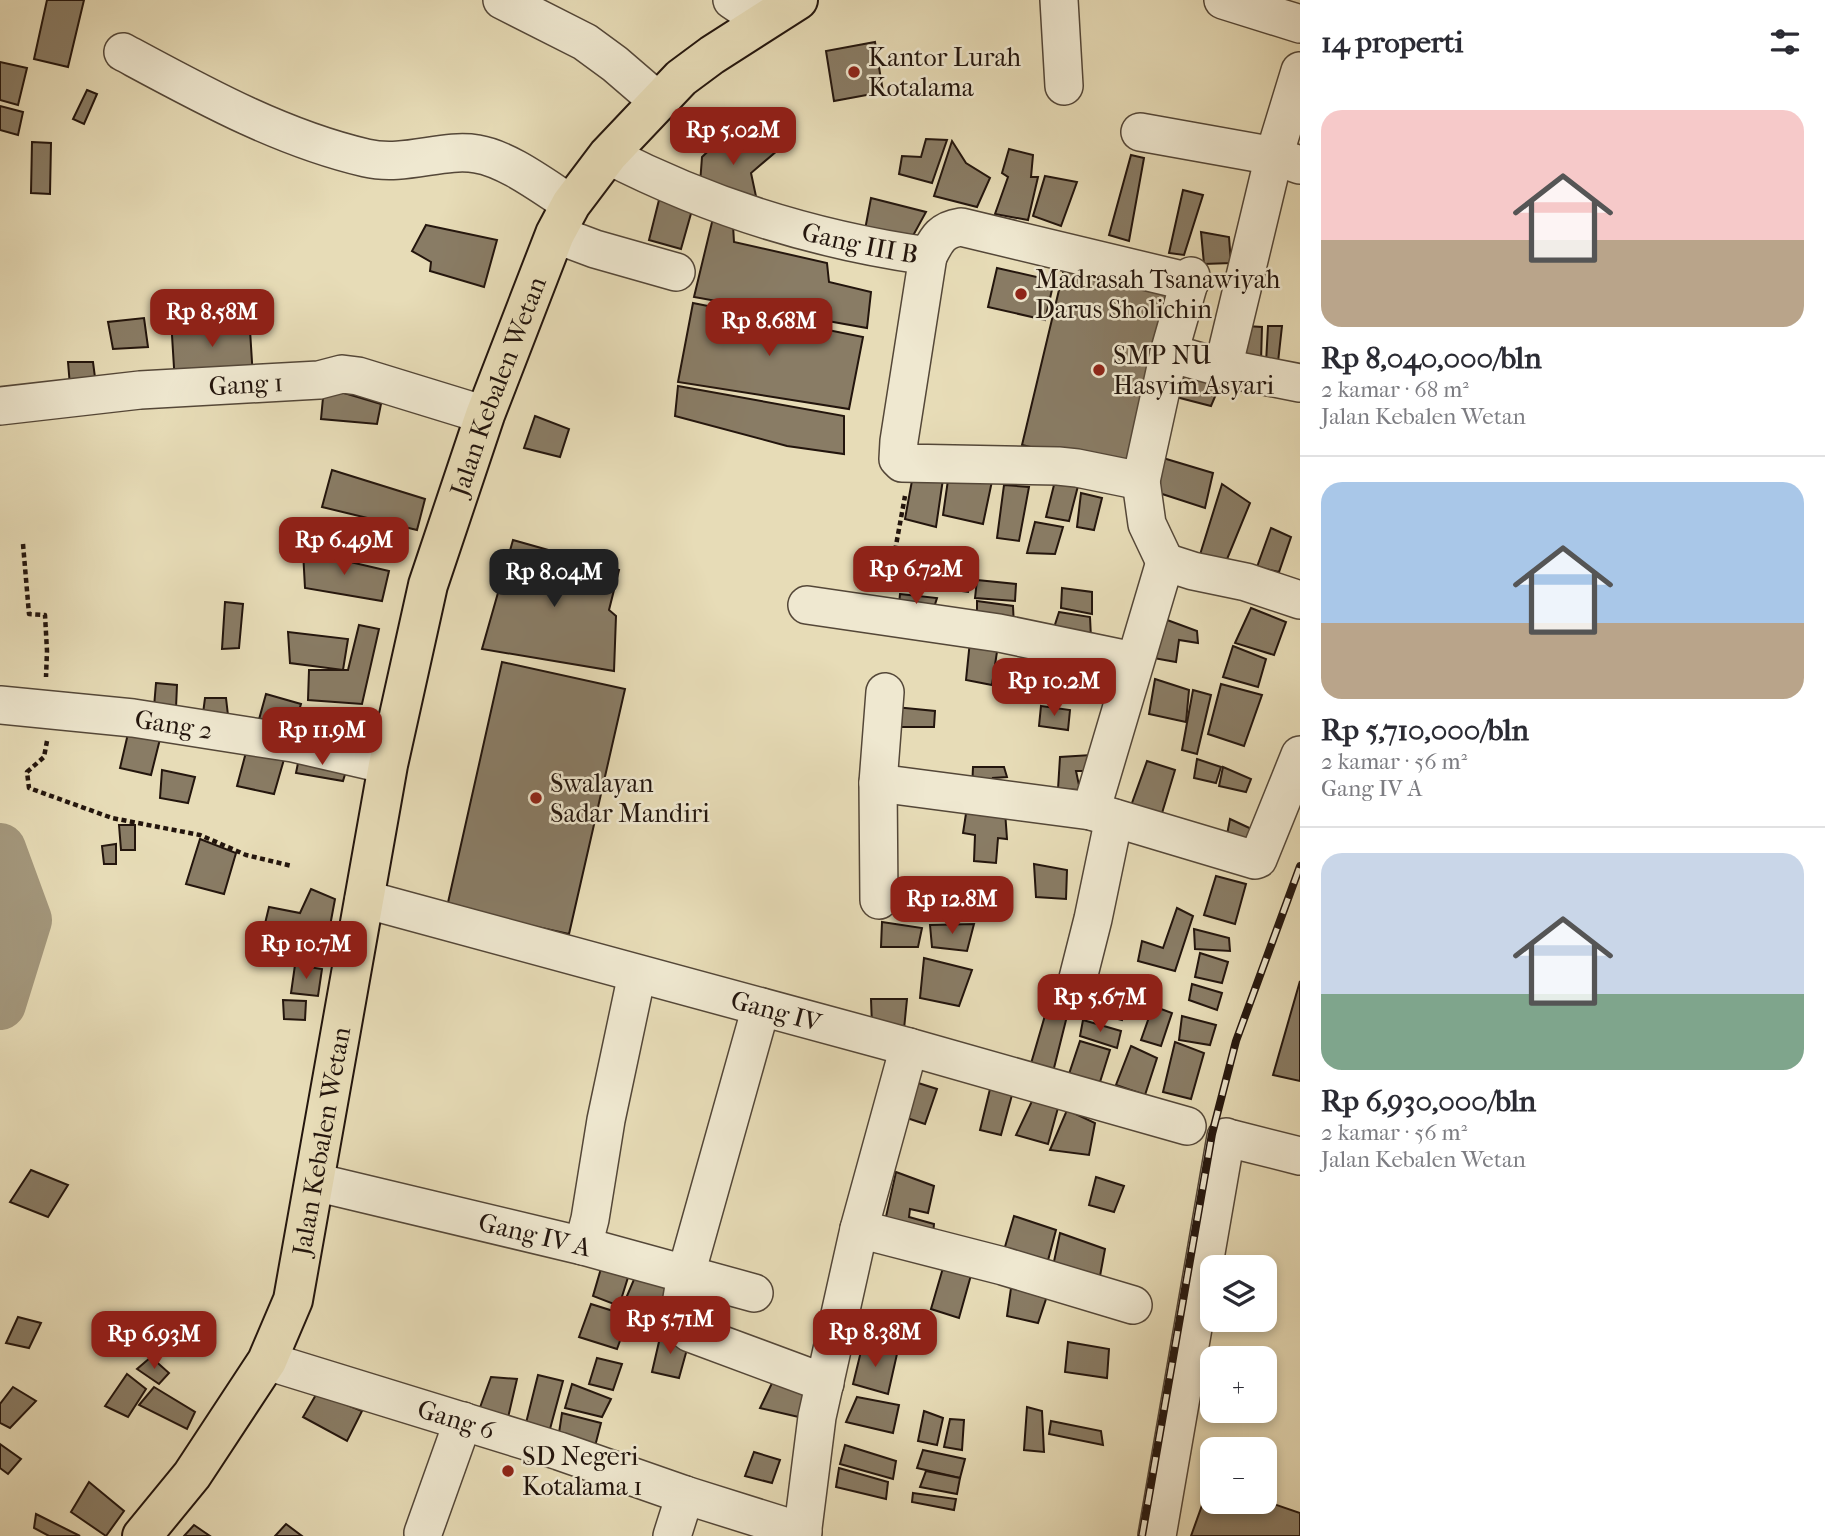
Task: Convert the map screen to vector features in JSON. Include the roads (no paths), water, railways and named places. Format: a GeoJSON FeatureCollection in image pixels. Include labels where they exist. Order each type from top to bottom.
{"type":"FeatureCollection","features":[{"type":"Feature","properties":{"kind":"main road","name":"Jalan Kebalen Wetan"},"geometry":{"type":"LineString","coordinates":[[142,1536],[192,1475],[267,1361],[293,1300],[388,765],[428,586],[485,415],[563,219],[608,155],[748,10],[798,0]]}},
{"type":"Feature","properties":{"kind":"street"},"geometry":{"type":"LineString","coordinates":[[502,0],[585,42],[658,101]]}},
{"type":"Feature","properties":{"kind":"street"},"geometry":{"type":"LineString","coordinates":[[1059,0],[1064,86]]}},
{"type":"Feature","properties":{"kind":"street"},"geometry":{"type":"LineString","coordinates":[[1223,0],[1300,24]]}},
{"type":"Feature","properties":{"kind":"street"},"geometry":{"type":"LineString","coordinates":[[123,52],[257,120],[369,159],[390,160],[475,153],[498,160],[595,249],[676,272]]}},
{"type":"Feature","properties":{"kind":"street"},"geometry":{"type":"LineString","coordinates":[[1223,368],[1287,160],[1300,71]]}},
{"type":"Feature","properties":{"kind":"street"},"geometry":{"type":"LineString","coordinates":[[1140,132],[1287,160]]}},
{"type":"Feature","properties":{"kind":"street","name":"Gang III B"},"geometry":{"type":"LineString","coordinates":[[608,155],[654,179],[775,224],[866,247],[928,256],[941,235],[948,229],[961,227],[1191,279],[1169,353],[1141,481]]}},
{"type":"Feature","properties":{"kind":"street"},"geometry":{"type":"LineString","coordinates":[[928,256],[898,441],[898,459],[902,463],[911,464],[1067,467],[1141,481],[1147,524],[1165,562],[1134,661],[1102,815],[1093,919],[1074,994]]}},
{"type":"Feature","properties":{"kind":"street"},"geometry":{"type":"LineString","coordinates":[[1169,353],[1223,368],[1300,383]]}},
{"type":"Feature","properties":{"kind":"street","name":"Gang 1"},"geometry":{"type":"LineString","coordinates":[[0,406],[139,390],[319,380],[342,374],[358,376],[485,415]]}},
{"type":"Feature","properties":{"kind":"street"},"geometry":{"type":"LineString","coordinates":[[1165,562],[1246,582],[1300,600]]}},
{"type":"Feature","properties":{"kind":"street"},"geometry":{"type":"LineString","coordinates":[[807,605],[999,633],[1134,661]]}},
{"type":"Feature","properties":{"kind":"street"},"geometry":{"type":"LineString","coordinates":[[879,900],[878,783],[885,692]]}},
{"type":"Feature","properties":{"kind":"street","name":"Gang 2"},"geometry":{"type":"LineString","coordinates":[[0,705],[133,718],[293,743],[388,765]]}},
{"type":"Feature","properties":{"kind":"street"},"geometry":{"type":"LineString","coordinates":[[878,783],[1102,815],[1256,860],[1300,755]]}},
{"type":"Feature","properties":{"kind":"street","name":"Gang IV"},"geometry":{"type":"LineString","coordinates":[[364,900],[909,1047],[1186,1126]]}},
{"type":"Feature","properties":{"kind":"street"},"geometry":{"type":"LineString","coordinates":[[583,1246],[606,1119],[637,974]]}},
{"type":"Feature","properties":{"kind":"street"},"geometry":{"type":"LineString","coordinates":[[761,1007],[686,1274],[677,1319],[682,1328],[825,1383]]}},
{"type":"Feature","properties":{"kind":"street"},"geometry":{"type":"LineString","coordinates":[[802,1534],[817,1417],[859,1229],[909,1047]]}},
{"type":"Feature","properties":{"kind":"street"},"geometry":{"type":"LineString","coordinates":[[1157,1536],[1229,1138],[1300,1156]]}},
{"type":"Feature","properties":{"kind":"street","name":"Gang IV A"},"geometry":{"type":"LineString","coordinates":[[315,1182],[583,1246],[754,1293]]}},
{"type":"Feature","properties":{"kind":"street"},"geometry":{"type":"LineString","coordinates":[[859,1229],[1003,1266],[1133,1305]]}},
{"type":"Feature","properties":{"kind":"street","name":"Gang 6"},"geometry":{"type":"LineString","coordinates":[[267,1361],[559,1451],[802,1534]]}},
{"type":"Feature","properties":{"kind":"street"},"geometry":{"type":"LineString","coordinates":[[423,1533],[463,1421]]}},
{"type":"Feature","properties":{"kind":"street"},"geometry":{"type":"LineString","coordinates":[[673,1536],[685,1495]]}},
{"type":"Feature","properties":{"kind":"waterway"},"geometry":{"type":"LineString","coordinates":[[0,849],[26,920],[0,1004]]}},
{"type":"Feature","properties":{"kind":"railway"},"geometry":{"type":"LineString","coordinates":[[1142,1536],[1212,1134],[1236,1041],[1300,866]]}},
{"type":"Feature","properties":{"kind":"place","name":"Kantor Lurah Kotalama"},"geometry":{"type":"Point","coordinates":[854,72]}},
{"type":"Feature","properties":{"kind":"place","name":"Madrasah Tsanawiyah Darus Sholichin"},"geometry":{"type":"Point","coordinates":[1021,294]}},
{"type":"Feature","properties":{"kind":"place","name":"SMP NU Hasyim Asyari"},"geometry":{"type":"Point","coordinates":[1099,370]}},
{"type":"Feature","properties":{"kind":"place","name":"Swalayan Sadar Mandiri"},"geometry":{"type":"Point","coordinates":[536,798]}},
{"type":"Feature","properties":{"kind":"place","name":"SD Negeri Kotalama 1"},"geometry":{"type":"Point","coordinates":[508,1471]}}]}
